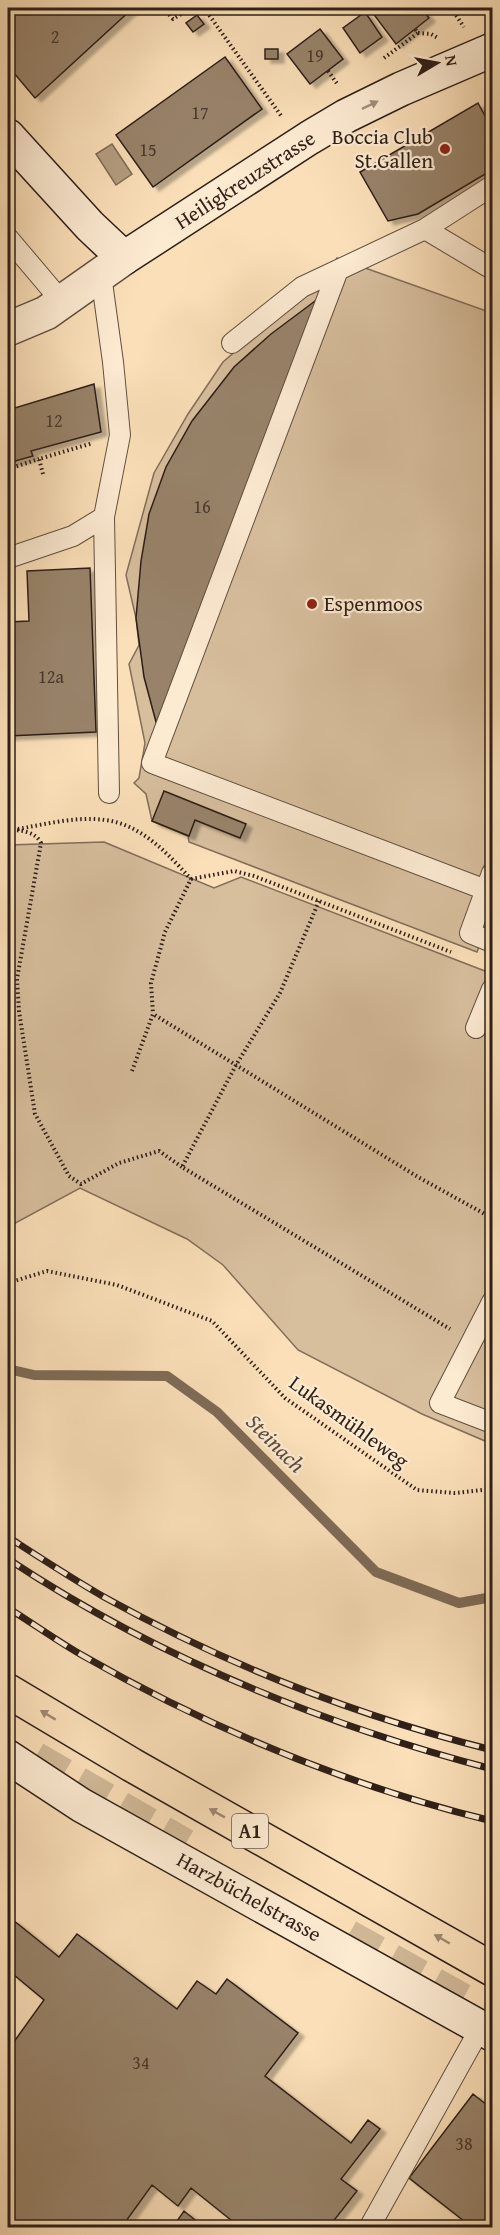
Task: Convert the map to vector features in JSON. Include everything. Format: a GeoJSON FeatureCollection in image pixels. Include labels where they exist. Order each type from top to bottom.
{"type":"FeatureCollection","features":[{"type":"Feature","properties":{"kind":"highway","name":"A1"},"geometry":{"type":"LineString","coordinates":[[8,1691],[132,1765],[492,1969]]}},
{"type":"Feature","properties":{"kind":"street","name":"Heiligkreuzstrasse"},"geometry":{"type":"LineString","coordinates":[[8,328],[46,313],[63,303],[113,267],[346,116],[401,89],[492,50]]}},
{"type":"Feature","properties":{"kind":"street"},"geometry":{"type":"LineString","coordinates":[[8,136],[90,225],[113,267]]}},
{"type":"Feature","properties":{"kind":"street","name":"Harzbüchelstrasse"},"geometry":{"type":"LineString","coordinates":[[8,1757],[81,1805],[487,2030]]}},
{"type":"Feature","properties":{"kind":"lane"},"geometry":{"type":"LineString","coordinates":[[232,343],[302,287],[425,229],[492,186]]}},
{"type":"Feature","properties":{"kind":"lane"},"geometry":{"type":"LineString","coordinates":[[425,229],[492,269]]}},
{"type":"Feature","properties":{"kind":"lane"},"geometry":{"type":"LineString","coordinates":[[8,238],[63,303]]}},
{"type":"Feature","properties":{"kind":"lane"},"geometry":{"type":"LineString","coordinates":[[109,793],[104,517],[120,435],[114,362],[113,267]]}},
{"type":"Feature","properties":{"kind":"lane"},"geometry":{"type":"LineString","coordinates":[[338,270],[152,763],[489,881],[470,933],[492,942]]}},
{"type":"Feature","properties":{"kind":"lane"},"geometry":{"type":"LineString","coordinates":[[8,558],[73,536],[104,517]]}},
{"type":"Feature","properties":{"kind":"lane"},"geometry":{"type":"LineString","coordinates":[[476,1028],[492,989]]}},
{"type":"Feature","properties":{"kind":"lane"},"geometry":{"type":"LineString","coordinates":[[492,1302],[440,1403],[492,1423]]}},
{"type":"Feature","properties":{"kind":"lane"},"geometry":{"type":"LineString","coordinates":[[369,2228],[487,2030]]}},
{"type":"Feature","properties":{"kind":"path"},"geometry":{"type":"LineString","coordinates":[[164,8],[173,19],[190,8]]}},
{"type":"Feature","properties":{"kind":"path"},"geometry":{"type":"LineString","coordinates":[[204,8],[287,124]]}},
{"type":"Feature","properties":{"kind":"path"},"geometry":{"type":"LineString","coordinates":[[451,8],[466,31]]}},
{"type":"Feature","properties":{"kind":"path"},"geometry":{"type":"LineString","coordinates":[[380,60],[418,33],[415,29]]}},
{"type":"Feature","properties":{"kind":"path"},"geometry":{"type":"LineString","coordinates":[[8,469],[120,435]]}},
{"type":"Feature","properties":{"kind":"path"},"geometry":{"type":"LineString","coordinates":[[39,459],[43,474]]}},
{"type":"Feature","properties":{"kind":"path"},"geometry":{"type":"LineString","coordinates":[[9,830],[67,821],[105,820],[130,827],[152,841],[169,855],[191,879]]}},
{"type":"Feature","properties":{"kind":"path"},"geometry":{"type":"LineString","coordinates":[[9,830],[23,831],[38,837],[41,843],[17,979],[19,1011],[35,1114],[69,1176],[81,1184],[119,1163],[159,1150],[183,1167],[472,1342]]}},
{"type":"Feature","properties":{"kind":"path"},"geometry":{"type":"LineString","coordinates":[[191,879],[234,871],[254,876],[460,956]]}},
{"type":"Feature","properties":{"kind":"path"},"geometry":{"type":"LineString","coordinates":[[132,1071],[153,1014],[151,982],[165,932],[191,879]]}},
{"type":"Feature","properties":{"kind":"path"},"geometry":{"type":"LineString","coordinates":[[183,1167],[236,1065],[280,993],[319,901]]}},
{"type":"Feature","properties":{"kind":"path"},"geometry":{"type":"LineString","coordinates":[[153,1014],[418,1177],[492,1218]]}},
{"type":"Feature","properties":{"kind":"path","name":"Lukasmühleweg"},"geometry":{"type":"LineString","coordinates":[[8,1283],[47,1271],[117,1285],[212,1321],[285,1398],[417,1490],[455,1493],[492,1489]]}},
{"type":"Feature","properties":{"kind":"shaded area"},"geometry":{"type":"Polygon","coordinates":[[[112,144],[132,174],[116,185],[96,154],[112,144]]]}},
{"type":"Feature","properties":{"kind":"shaded area","name":"Espenmoos"},"geometry":{"type":"Polygon","coordinates":[[[337,258],[492,313],[492,914],[477,952],[189,842],[188,836],[152,821],[146,794],[134,783],[139,778],[145,743],[129,664],[139,645],[136,618],[126,575],[154,473],[188,414],[223,362],[278,315],[323,283],[337,258]]]}},
{"type":"Feature","properties":{"kind":"shaded area"},"geometry":{"type":"Polygon","coordinates":[[[104,842],[214,888],[241,877],[485,971],[492,960],[492,1444],[422,1414],[298,1350],[223,1265],[187,1239],[80,1188],[10,1226],[8,1220],[8,845],[104,842]]]}},
{"type":"Feature","properties":{"kind":"building"},"geometry":{"type":"Polygon","coordinates":[[[8,8],[133,8],[35,98],[8,66],[8,8]]]}},
{"type":"Feature","properties":{"kind":"building"},"geometry":{"type":"Polygon","coordinates":[[[378,8],[421,8],[429,18],[396,44],[372,12],[378,8]]]}},
{"type":"Feature","properties":{"kind":"building"},"geometry":{"type":"Polygon","coordinates":[[[365,12],[382,37],[360,53],[343,28],[365,12]]]}},
{"type":"Feature","properties":{"kind":"building"},"geometry":{"type":"Polygon","coordinates":[[[197,15],[204,24],[193,32],[186,23],[197,15]]]}},
{"type":"Feature","properties":{"kind":"building"},"geometry":{"type":"Polygon","coordinates":[[[320,29],[343,59],[310,84],[287,54],[320,29]]]}},
{"type":"Feature","properties":{"kind":"building"},"geometry":{"type":"Polygon","coordinates":[[[265,49],[278,49],[278,59],[265,59],[265,49]]]}},
{"type":"Feature","properties":{"kind":"building"},"geometry":{"type":"Polygon","coordinates":[[[225,57],[262,109],[153,187],[116,135],[225,57]]]}},
{"type":"Feature","properties":{"kind":"building","name":"Boccia Club St.Gallen"},"geometry":{"type":"Polygon","coordinates":[[[478,103],[492,129],[492,170],[418,214],[388,221],[360,172],[478,103]]]}},
{"type":"Feature","properties":{"kind":"building"},"geometry":{"type":"Polygon","coordinates":[[[323,295],[188,661],[156,722],[144,677],[136,618],[141,561],[149,514],[166,467],[192,421],[234,367],[271,334],[323,295]]]}},
{"type":"Feature","properties":{"kind":"building"},"geometry":{"type":"Polygon","coordinates":[[[94,384],[101,432],[31,451],[33,456],[8,463],[8,410],[94,384]]]}},
{"type":"Feature","properties":{"kind":"building"},"geometry":{"type":"Polygon","coordinates":[[[90,568],[96,732],[8,736],[8,622],[29,621],[27,571],[90,568]]]}},
{"type":"Feature","properties":{"kind":"building"},"geometry":{"type":"Polygon","coordinates":[[[164,791],[246,824],[240,838],[195,820],[189,836],[152,821],[164,791]]]}},
{"type":"Feature","properties":{"kind":"building"},"geometry":{"type":"Polygon","coordinates":[[[13,1920],[59,1957],[77,1934],[177,2009],[197,1981],[216,1994],[227,1979],[298,2033],[265,2076],[351,2143],[368,2120],[380,2129],[341,2179],[357,2191],[328,2228],[241,2228],[191,2188],[178,2206],[152,2185],[121,2228],[8,2228],[8,2050],[44,2000],[8,1970],[8,1927],[13,1920]]]}},
{"type":"Feature","properties":{"kind":"building"},"geometry":{"type":"Polygon","coordinates":[[[473,2094],[492,2109],[492,2228],[473,2228],[409,2178],[473,2094]]]}},
{"type":"Feature","properties":{"kind":"building"},"geometry":{"type":"Polygon","coordinates":[[[184,2211],[205,2228],[172,2228],[184,2211]]]}},
{"type":"Feature","properties":{"kind":"waterway","name":"Steinach"},"geometry":{"type":"LineString","coordinates":[[8,1369],[34,1375],[167,1376],[217,1412],[376,1572],[459,1603],[492,1597]]}},
{"type":"Feature","properties":{"kind":"tunnel"},"geometry":{"type":"LineString","coordinates":[[35,1758],[185,1845]]}},
{"type":"Feature","properties":{"kind":"tunnel"},"geometry":{"type":"LineString","coordinates":[[348,1936],[465,2001]]}},
{"type":"Feature","properties":{"kind":"railway"},"geometry":{"type":"LineString","coordinates":[[8,1537],[104,1597],[150,1622],[245,1666],[342,1705],[492,1750]]}},
{"type":"Feature","properties":{"kind":"railway"},"geometry":{"type":"LineString","coordinates":[[8,1559],[122,1627],[241,1684],[365,1731],[492,1769]]}},
{"type":"Feature","properties":{"kind":"railway"},"geometry":{"type":"LineString","coordinates":[[8,1608],[71,1649],[129,1681],[229,1730],[280,1752],[385,1791],[492,1821]]}},
{"type":"Feature","properties":{"kind":"place","name":"Boccia Club St.Gallen"},"geometry":{"type":"Point","coordinates":[445,149]}},
{"type":"Feature","properties":{"kind":"place","name":"Espenmoos"},"geometry":{"type":"Point","coordinates":[312,604]}}]}
